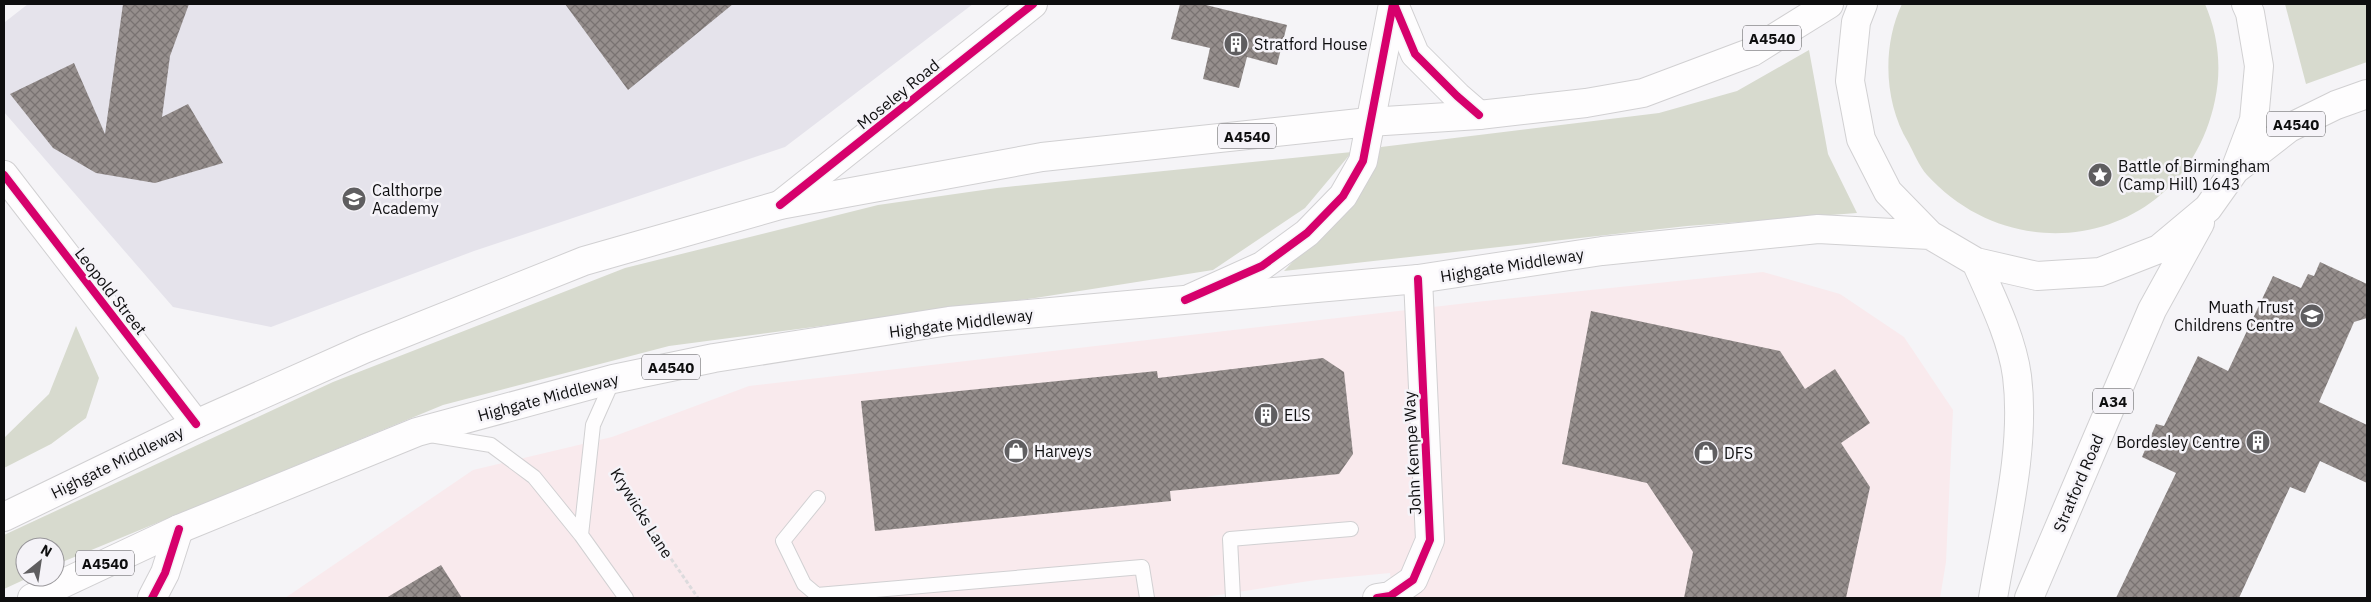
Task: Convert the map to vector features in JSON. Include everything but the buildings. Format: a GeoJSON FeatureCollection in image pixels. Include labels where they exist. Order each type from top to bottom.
{"type":"FeatureCollection","features":[{"type":"Feature","properties":{"kind":"main road","name":"Moseley Road"},"geometry":{"type":"LineString","coordinates":[[780,205],[1033,4]]}},
{"type":"Feature","properties":{"kind":"main road"},"geometry":{"type":"LineString","coordinates":[[1393,4],[1416,54],[1457,96],[1479,115]]}},
{"type":"Feature","properties":{"kind":"main road"},"geometry":{"type":"LineString","coordinates":[[1185,300],[1262,266],[1307,233],[1342,196],[1363,161],[1393,4]]}},
{"type":"Feature","properties":{"kind":"main road","name":"Highgate Middleway"},"geometry":{"type":"LineString","coordinates":[[4,517],[196,424],[364,349],[584,261],[780,205],[1042,157],[1369,122],[1479,115],[1586,103],[1643,93],[1752,52],[1829,4]]}},
{"type":"Feature","properties":{"kind":"main road"},"geometry":{"type":"LineString","coordinates":[[1863,4],[1856,22],[1850,81],[1861,139],[1888,192],[1930,234],[1976,262],[2037,276],[2100,272],[2159,249],[2208,208],[2235,170],[2254,120],[2259,66],[2250,13],[2246,4]]}},
{"type":"Feature","properties":{"kind":"main road","name":"A4540"},"geometry":{"type":"LineString","coordinates":[[2235,170],[2289,128],[2336,105],[2367,94]]}},
{"type":"Feature","properties":{"kind":"main road","name":"Leopold Street"},"geometry":{"type":"LineString","coordinates":[[5,182],[196,424]]}},
{"type":"Feature","properties":{"kind":"main road","name":"Stratford Road"},"geometry":{"type":"LineString","coordinates":[[2029,598],[2152,310],[2208,208]]}},
{"type":"Feature","properties":{"kind":"main road","name":"Highgate Middleway"},"geometry":{"type":"LineString","coordinates":[[32,598],[179,529],[417,432],[613,379],[714,358],[949,321],[1418,280],[1602,251],[1818,229],[1930,234]]}},
{"type":"Feature","properties":{"kind":"main road"},"geometry":{"type":"LineString","coordinates":[[1976,262],[2000,315],[2017,375],[2020,434],[1993,598]]}},
{"type":"Feature","properties":{"kind":"main road","name":"John Kempe Way"},"geometry":{"type":"LineString","coordinates":[[1377,598],[1390,596],[1413,580],[1430,540],[1418,280]]}},
{"type":"Feature","properties":{"kind":"main road"},"geometry":{"type":"LineString","coordinates":[[152,598],[165,573],[179,529]]}},
{"type":"Feature","properties":{"kind":"lane"},"geometry":{"type":"LineString","coordinates":[[581,535],[593,425],[613,379]]}},
{"type":"Feature","properties":{"kind":"lane"},"geometry":{"type":"LineString","coordinates":[[417,432],[491,445],[534,477],[581,535],[626,598]]}},
{"type":"Feature","properties":{"kind":"lane"},"geometry":{"type":"LineString","coordinates":[[818,498],[783,541],[804,584],[812,592],[822,596],[904,593],[1142,567],[1147,598]]}},
{"type":"Feature","properties":{"kind":"lane"},"geometry":{"type":"LineString","coordinates":[[1233,598],[1230,539],[1351,529]]}},
{"type":"Feature","properties":{"kind":"shaded area","name":"Calthorpe Academy"},"geometry":{"type":"Polygon","coordinates":[[[28,4],[973,4],[785,147],[474,251],[271,327],[173,307],[4,112],[5,22],[28,4]]]}},
{"type":"Feature","properties":{"kind":"shaded area"},"geometry":{"type":"Polygon","coordinates":[[[1902,4],[2205,4],[2216,39],[2218,76],[2215,100],[2198,147],[2171,185],[2136,212],[2096,228],[2052,233],[2008,226],[1965,207],[1924,171],[1900,126],[1894,109],[1888,74],[1889,56],[1891,38],[1902,4]]]}},
{"type":"Feature","properties":{"kind":"shaded area"},"geometry":{"type":"Polygon","coordinates":[[[2285,4],[2367,4],[2367,62],[2306,84],[2285,4]]]}},
{"type":"Feature","properties":{"kind":"shaded area"},"geometry":{"type":"Polygon","coordinates":[[[1809,50],[1828,154],[1857,213],[1687,226],[1284,271],[1359,191],[1381,147],[1659,113],[1737,91],[1809,50]]]}},
{"type":"Feature","properties":{"kind":"shaded area"},"geometry":{"type":"Polygon","coordinates":[[[1352,152],[1305,208],[1213,270],[1035,298],[669,346],[443,405],[65,561],[65,537],[15,537],[15,584],[4,589],[4,535],[333,382],[625,268],[878,205],[997,188],[1352,152]]]}},
{"type":"Feature","properties":{"kind":"shaded area"},"geometry":{"type":"Polygon","coordinates":[[[1763,272],[1840,294],[1904,337],[1953,410],[1946,562],[1940,598],[1393,598],[1390,573],[1316,580],[1199,598],[285,598],[473,470],[612,437],[749,386],[1485,301],[1763,272]]]}},
{"type":"Feature","properties":{"kind":"shaded area"},"geometry":{"type":"Polygon","coordinates":[[[76,326],[99,378],[86,418],[51,444],[4,468],[4,438],[49,394],[76,326]]]}},
{"type":"Feature","properties":{"kind":"cycle path"},"geometry":{"type":"LineString","coordinates":[[780,205],[1033,4]]}},
{"type":"Feature","properties":{"kind":"cycle path"},"geometry":{"type":"LineString","coordinates":[[1185,300],[1262,266],[1307,233],[1343,196],[1363,161],[1393,4]]}},
{"type":"Feature","properties":{"kind":"cycle path"},"geometry":{"type":"LineString","coordinates":[[1394,4],[1415,54],[1479,115]]}},
{"type":"Feature","properties":{"kind":"cycle path"},"geometry":{"type":"LineString","coordinates":[[4,175],[196,424]]}},
{"type":"Feature","properties":{"kind":"cycle path"},"geometry":{"type":"LineString","coordinates":[[1377,598],[1390,596],[1413,580],[1430,540],[1418,279]]}},
{"type":"Feature","properties":{"kind":"cycle path"},"geometry":{"type":"LineString","coordinates":[[152,598],[165,573],[179,529]]}},
{"type":"Feature","properties":{"kind":"place","name":"Stratford House"},"geometry":{"type":"Point","coordinates":[1236,44]}},
{"type":"Feature","properties":{"kind":"place","name":"Battle of Birmingham (Camp Hill) 1643"},"geometry":{"type":"Point","coordinates":[2100,175]}},
{"type":"Feature","properties":{"kind":"place","name":"Calthorpe Academy"},"geometry":{"type":"Point","coordinates":[354,199]}},
{"type":"Feature","properties":{"kind":"place","name":"Muath Trust Childrens Centre"},"geometry":{"type":"Point","coordinates":[2312,316]}},
{"type":"Feature","properties":{"kind":"place","name":"ELS"},"geometry":{"type":"Point","coordinates":[1266,415]}},
{"type":"Feature","properties":{"kind":"place","name":"Bordesley Centre"},"geometry":{"type":"Point","coordinates":[2258,442]}},
{"type":"Feature","properties":{"kind":"place","name":"Harveys"},"geometry":{"type":"Point","coordinates":[1016,451]}},
{"type":"Feature","properties":{"kind":"place","name":"DFS"},"geometry":{"type":"Point","coordinates":[1706,453]}}]}
